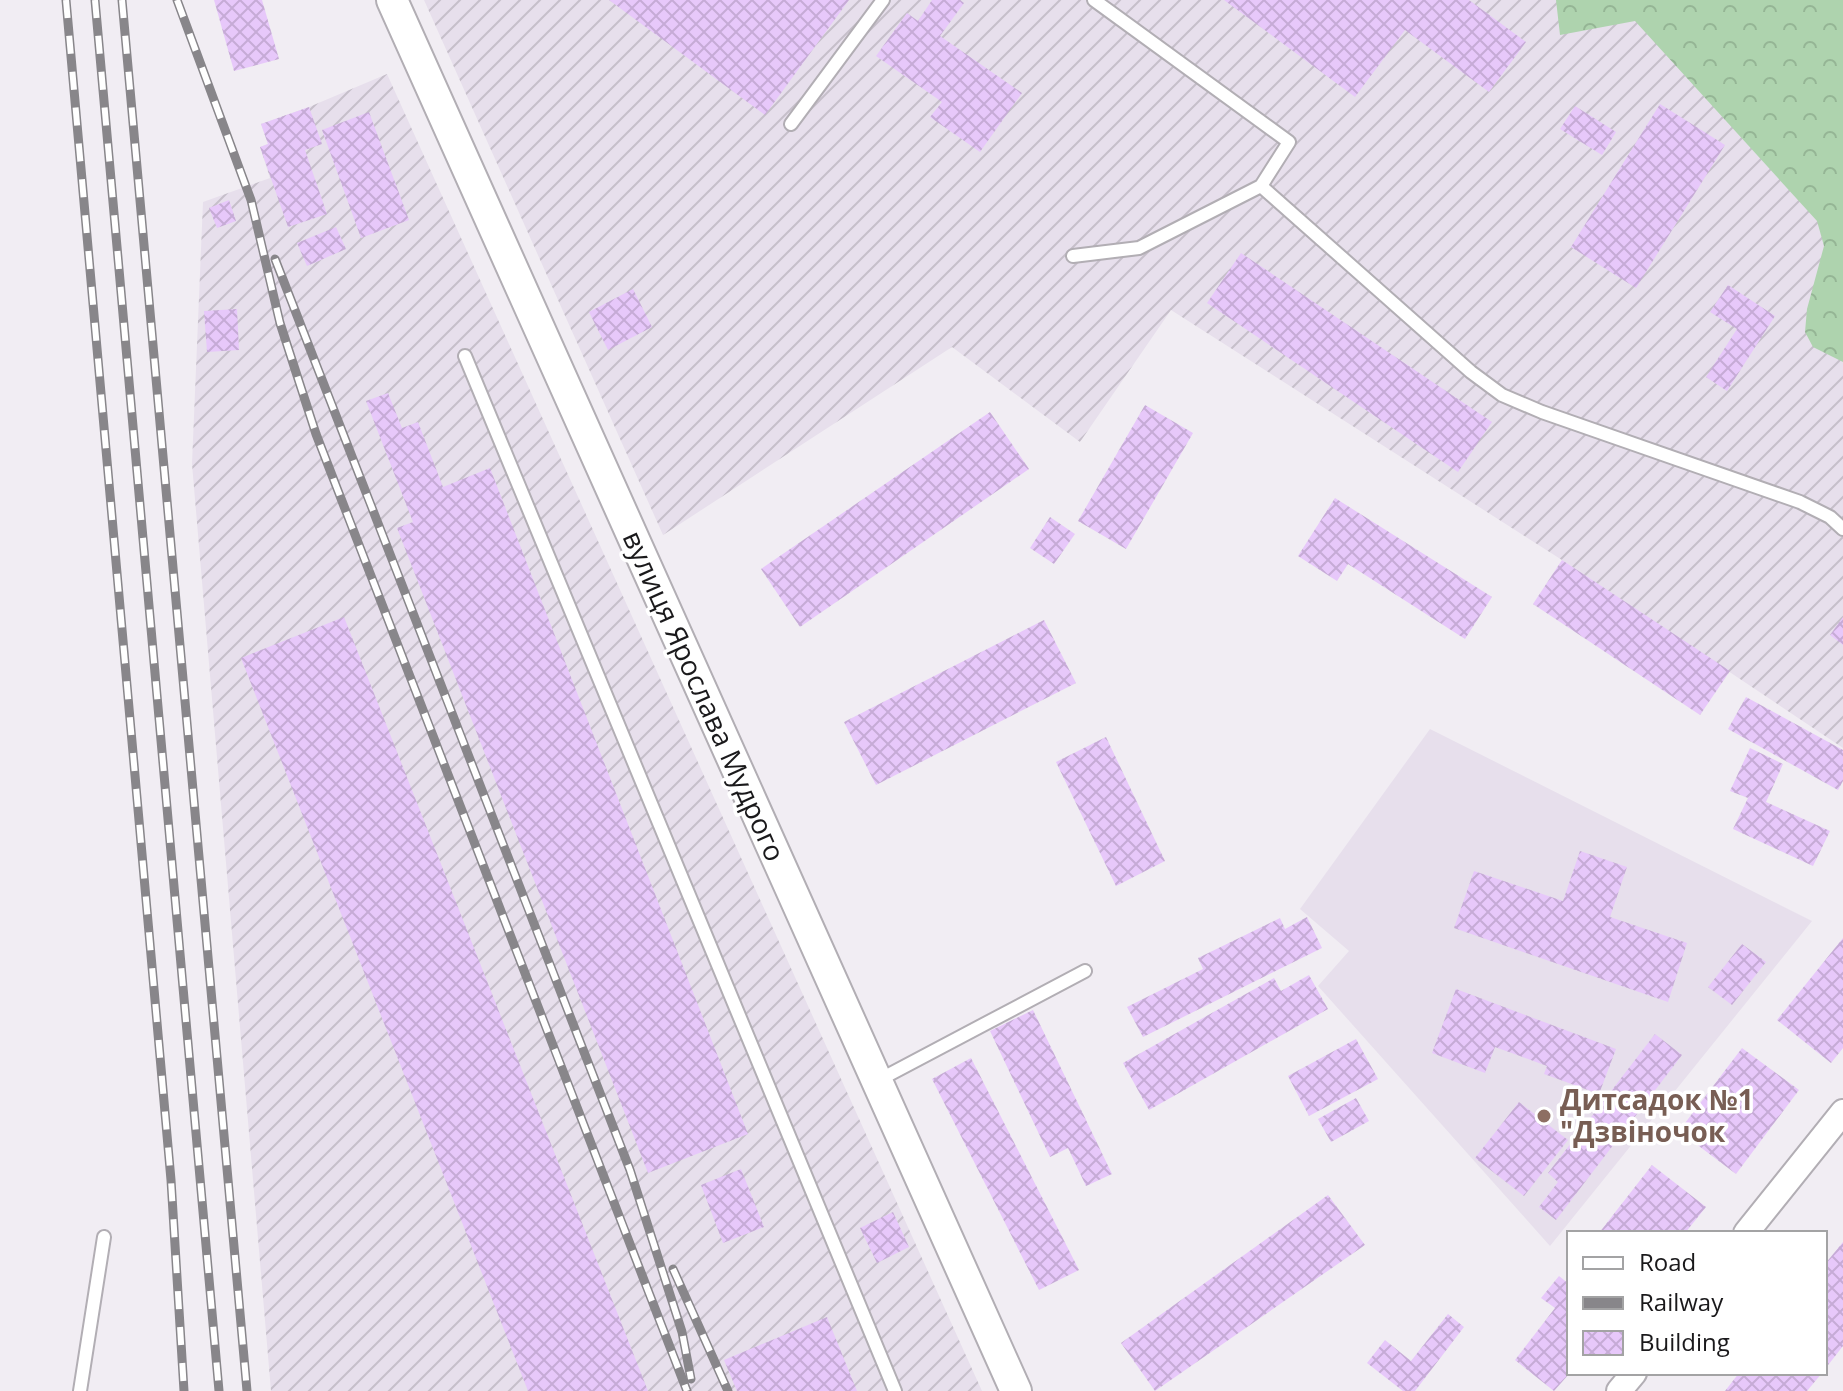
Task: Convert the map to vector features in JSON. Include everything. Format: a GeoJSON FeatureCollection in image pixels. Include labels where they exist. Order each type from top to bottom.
{"type":"FeatureCollection","features":[{"type":"Feature","properties":{"kind":"street","name":"вулиця Ярослава Мудрого"},"geometry":{"type":"LineString","coordinates":[[392,0],[1016,1391]]}},
{"type":"Feature","properties":{"kind":"street"},"geometry":{"type":"LineString","coordinates":[[1748,1231],[1843,1112]]}},
{"type":"Feature","properties":{"kind":"street"},"geometry":{"type":"LineString","coordinates":[[1619,1391],[1632,1375]]}},
{"type":"Feature","properties":{"kind":"lane"},"geometry":{"type":"LineString","coordinates":[[791,124],[883,0]]}},
{"type":"Feature","properties":{"kind":"lane"},"geometry":{"type":"LineString","coordinates":[[1073,256],[1139,248],[1261,186],[1289,142],[1094,0]]}},
{"type":"Feature","properties":{"kind":"lane"},"geometry":{"type":"LineString","coordinates":[[1261,186],[1471,372],[1502,395],[1542,412],[1800,502],[1830,517],[1843,529]]}},
{"type":"Feature","properties":{"kind":"lane"},"geometry":{"type":"LineString","coordinates":[[465,356],[895,1391]]}},
{"type":"Feature","properties":{"kind":"lane"},"geometry":{"type":"LineString","coordinates":[[877,1081],[1085,971]]}},
{"type":"Feature","properties":{"kind":"lane"},"geometry":{"type":"LineString","coordinates":[[80,1391],[104,1237]]}},
{"type":"Feature","properties":{"kind":"shaded area"},"geometry":{"type":"Polygon","coordinates":[[[424,0],[1710,0],[1843,182],[1843,748],[1562,560],[1171,310],[1080,442],[952,347],[663,535],[424,0]]]}},
{"type":"Feature","properties":{"kind":"shaded area"},"geometry":{"type":"Polygon","coordinates":[[[387,74],[982,1391],[271,1391],[192,464],[203,202],[270,178],[260,147],[268,144],[261,124],[387,74]]]}},
{"type":"Feature","properties":{"kind":"shaded area","name":"Дитсадок №1 \"Дзвіночок"},"geometry":{"type":"Polygon","coordinates":[[[1430,729],[1812,921],[1550,1246],[1318,986],[1349,951],[1300,909],[1430,729]]]}},
{"type":"Feature","properties":{"kind":"green space"},"geometry":{"type":"Polygon","coordinates":[[[1556,0],[1843,0],[1843,362],[1813,347],[1805,332],[1807,309],[1824,246],[1817,221],[1635,21],[1560,35],[1556,0]]]}},
{"type":"Feature","properties":{"kind":"building"},"geometry":{"type":"Polygon","coordinates":[[[214,0],[262,0],[279,59],[234,71],[214,0]]]}},
{"type":"Feature","properties":{"kind":"building"},"geometry":{"type":"Polygon","coordinates":[[[609,0],[849,0],[765,115],[609,0]]]}},
{"type":"Feature","properties":{"kind":"building"},"geometry":{"type":"Polygon","coordinates":[[[932,0],[960,0],[964,3],[940,36],[1022,93],[980,152],[930,117],[942,102],[876,56],[907,13],[918,21],[932,0]]]}},
{"type":"Feature","properties":{"kind":"building"},"geometry":{"type":"Polygon","coordinates":[[[1224,0],[1469,0],[1526,42],[1489,92],[1405,30],[1355,97],[1224,0]]]}},
{"type":"Feature","properties":{"kind":"building"},"geometry":{"type":"Polygon","coordinates":[[[1660,104],[1725,145],[1636,288],[1571,247],[1660,104]]]}},
{"type":"Feature","properties":{"kind":"building"},"geometry":{"type":"Polygon","coordinates":[[[1575,106],[1616,132],[1602,155],[1560,129],[1575,106]]]}},
{"type":"Feature","properties":{"kind":"building"},"geometry":{"type":"Polygon","coordinates":[[[309,107],[322,144],[305,150],[327,214],[288,227],[260,147],[268,144],[261,124],[309,107]]]}},
{"type":"Feature","properties":{"kind":"building"},"geometry":{"type":"Polygon","coordinates":[[[369,112],[409,220],[361,238],[322,130],[369,112]]]}},
{"type":"Feature","properties":{"kind":"building"},"geometry":{"type":"Polygon","coordinates":[[[229,200],[236,221],[217,228],[209,208],[229,200]]]}},
{"type":"Feature","properties":{"kind":"building"},"geometry":{"type":"Polygon","coordinates":[[[336,227],[346,249],[307,266],[297,243],[336,227]]]}},
{"type":"Feature","properties":{"kind":"building"},"geometry":{"type":"Polygon","coordinates":[[[1241,253],[1492,422],[1458,472],[1207,303],[1241,253]]]}},
{"type":"Feature","properties":{"kind":"building"},"geometry":{"type":"Polygon","coordinates":[[[1728,285],[1775,316],[1727,391],[1706,377],[1737,329],[1710,312],[1728,285]]]}},
{"type":"Feature","properties":{"kind":"building"},"geometry":{"type":"Polygon","coordinates":[[[633,289],[652,327],[608,350],[589,312],[633,289]]]}},
{"type":"Feature","properties":{"kind":"building"},"geometry":{"type":"Polygon","coordinates":[[[237,309],[239,350],[207,352],[204,311],[237,309]]]}},
{"type":"Feature","properties":{"kind":"building"},"geometry":{"type":"Polygon","coordinates":[[[388,393],[402,428],[418,422],[443,487],[490,468],[748,1134],[648,1173],[397,528],[413,522],[366,401],[388,393]]]}},
{"type":"Feature","properties":{"kind":"building"},"geometry":{"type":"Polygon","coordinates":[[[1145,405],[1193,433],[1126,549],[1078,521],[1145,405]]]}},
{"type":"Feature","properties":{"kind":"building"},"geometry":{"type":"Polygon","coordinates":[[[990,412],[1029,469],[800,627],[761,569],[990,412]]]}},
{"type":"Feature","properties":{"kind":"building"},"geometry":{"type":"Polygon","coordinates":[[[1335,498],[1492,597],[1465,639],[1348,564],[1337,581],[1298,556],[1335,498]]]}},
{"type":"Feature","properties":{"kind":"building"},"geometry":{"type":"Polygon","coordinates":[[[1050,517],[1075,534],[1054,564],[1030,548],[1050,517]]]}},
{"type":"Feature","properties":{"kind":"building"},"geometry":{"type":"Polygon","coordinates":[[[1562,560],[1730,671],[1700,715],[1533,604],[1562,560]]]}},
{"type":"Feature","properties":{"kind":"building"},"geometry":{"type":"Polygon","coordinates":[[[344,617],[648,1391],[528,1391],[241,658],[344,617]]]}},
{"type":"Feature","properties":{"kind":"building"},"geometry":{"type":"Polygon","coordinates":[[[1843,617],[1843,645],[1830,635],[1843,617]]]}},
{"type":"Feature","properties":{"kind":"building"},"geometry":{"type":"Polygon","coordinates":[[[1044,620],[1076,683],[876,785],[844,722],[1044,620]]]}},
{"type":"Feature","properties":{"kind":"building"},"geometry":{"type":"Polygon","coordinates":[[[1746,697],[1843,750],[1843,781],[1838,790],[1728,729],[1746,697]]]}},
{"type":"Feature","properties":{"kind":"building"},"geometry":{"type":"Polygon","coordinates":[[[1106,737],[1165,861],[1116,886],[1056,762],[1106,737]]]}},
{"type":"Feature","properties":{"kind":"building"},"geometry":{"type":"Polygon","coordinates":[[[1750,748],[1783,764],[1766,802],[1830,831],[1813,866],[1733,829],[1748,798],[1730,791],[1750,748]]]}},
{"type":"Feature","properties":{"kind":"building"},"geometry":{"type":"Polygon","coordinates":[[[1580,851],[1627,867],[1610,917],[1687,943],[1668,1002],[1454,928],[1474,871],[1563,901],[1580,851]]]}},
{"type":"Feature","properties":{"kind":"building"},"geometry":{"type":"Polygon","coordinates":[[[1307,917],[1322,948],[1143,1037],[1127,1007],[1203,969],[1198,958],[1280,918],[1285,929],[1307,917]]]}},
{"type":"Feature","properties":{"kind":"building"},"geometry":{"type":"Polygon","coordinates":[[[1843,938],[1843,1048],[1831,1063],[1777,1020],[1843,938]]]}},
{"type":"Feature","properties":{"kind":"building"},"geometry":{"type":"Polygon","coordinates":[[[1742,944],[1766,962],[1732,1005],[1708,987],[1742,944]]]}},
{"type":"Feature","properties":{"kind":"building"},"geometry":{"type":"Polygon","coordinates":[[[1309,975],[1328,1009],[1149,1110],[1123,1063],[1274,978],[1281,991],[1309,975]]]}},
{"type":"Feature","properties":{"kind":"building"},"geometry":{"type":"Polygon","coordinates":[[[1456,989],[1616,1049],[1599,1094],[1544,1074],[1547,1066],[1495,1047],[1485,1073],[1432,1053],[1456,989]]]}},
{"type":"Feature","properties":{"kind":"building"},"geometry":{"type":"Polygon","coordinates":[[[1033,1010],[1112,1174],[1086,1186],[1068,1148],[1050,1157],[990,1031],[1033,1010]]]}},
{"type":"Feature","properties":{"kind":"building"},"geometry":{"type":"Polygon","coordinates":[[[1655,1034],[1682,1055],[1556,1220],[1539,1207],[1558,1182],[1548,1173],[1655,1034]]]}},
{"type":"Feature","properties":{"kind":"building"},"geometry":{"type":"Polygon","coordinates":[[[1356,1039],[1378,1079],[1309,1116],[1288,1076],[1356,1039]]]}},
{"type":"Feature","properties":{"kind":"building"},"geometry":{"type":"Polygon","coordinates":[[[1742,1048],[1799,1090],[1736,1174],[1679,1131],[1742,1048]]]}},
{"type":"Feature","properties":{"kind":"building"},"geometry":{"type":"Polygon","coordinates":[[[971,1058],[1079,1270],[1039,1290],[932,1079],[971,1058]]]}},
{"type":"Feature","properties":{"kind":"building"},"geometry":{"type":"Polygon","coordinates":[[[1356,1098],[1369,1121],[1331,1142],[1318,1119],[1356,1098]]]}},
{"type":"Feature","properties":{"kind":"building"},"geometry":{"type":"Polygon","coordinates":[[[1519,1102],[1568,1140],[1524,1196],[1475,1158],[1519,1102]]]}},
{"type":"Feature","properties":{"kind":"building"},"geometry":{"type":"Polygon","coordinates":[[[1652,1165],[1706,1207],[1687,1231],[1601,1231],[1652,1165]]]}},
{"type":"Feature","properties":{"kind":"building"},"geometry":{"type":"Polygon","coordinates":[[[741,1169],[764,1227],[723,1243],[701,1185],[741,1169]]]}},
{"type":"Feature","properties":{"kind":"building"},"geometry":{"type":"Polygon","coordinates":[[[1328,1195],[1365,1245],[1155,1391],[1121,1343],[1328,1195]]]}},
{"type":"Feature","properties":{"kind":"building"},"geometry":{"type":"Polygon","coordinates":[[[893,1212],[909,1247],[877,1263],[860,1228],[893,1212]]]}},
{"type":"Feature","properties":{"kind":"building"},"geometry":{"type":"Polygon","coordinates":[[[1843,1242],[1843,1346],[1827,1366],[1827,1262],[1843,1242]]]}},
{"type":"Feature","properties":{"kind":"building"},"geometry":{"type":"Polygon","coordinates":[[[1559,1276],[1567,1282],[1568,1375],[1554,1391],[1515,1360],[1555,1308],[1541,1298],[1559,1276]]]}},
{"type":"Feature","properties":{"kind":"building"},"geometry":{"type":"Polygon","coordinates":[[[1448,1314],[1464,1327],[1415,1391],[1403,1391],[1367,1363],[1385,1340],[1411,1361],[1448,1314]]]}},
{"type":"Feature","properties":{"kind":"building"},"geometry":{"type":"Polygon","coordinates":[[[827,1317],[857,1391],[737,1391],[724,1360],[827,1317]]]}},
{"type":"Feature","properties":{"kind":"building"},"geometry":{"type":"Polygon","coordinates":[[[1737,1375],[1820,1375],[1807,1391],[1725,1391],[1737,1375]]]}},
{"type":"Feature","properties":{"kind":"railway"},"geometry":{"type":"LineString","coordinates":[[66,0],[171,1180],[184,1391]]}},
{"type":"Feature","properties":{"kind":"railway"},"geometry":{"type":"LineString","coordinates":[[95,0],[219,1391]]}},
{"type":"Feature","properties":{"kind":"railway"},"geometry":{"type":"LineString","coordinates":[[122,0],[247,1391]]}},
{"type":"Feature","properties":{"kind":"railway"},"geometry":{"type":"LineString","coordinates":[[177,0],[251,200],[280,323],[316,434],[687,1391]]}},
{"type":"Feature","properties":{"kind":"railway"},"geometry":{"type":"LineString","coordinates":[[275,259],[630,1170],[682,1332],[691,1379]]}},
{"type":"Feature","properties":{"kind":"railway"},"geometry":{"type":"LineString","coordinates":[[673,1269],[728,1391]]}},
{"type":"Feature","properties":{"kind":"place","name":"Дитсадок №1 \"Дзвіночок"},"geometry":{"type":"Point","coordinates":[1544,1116]}}]}
